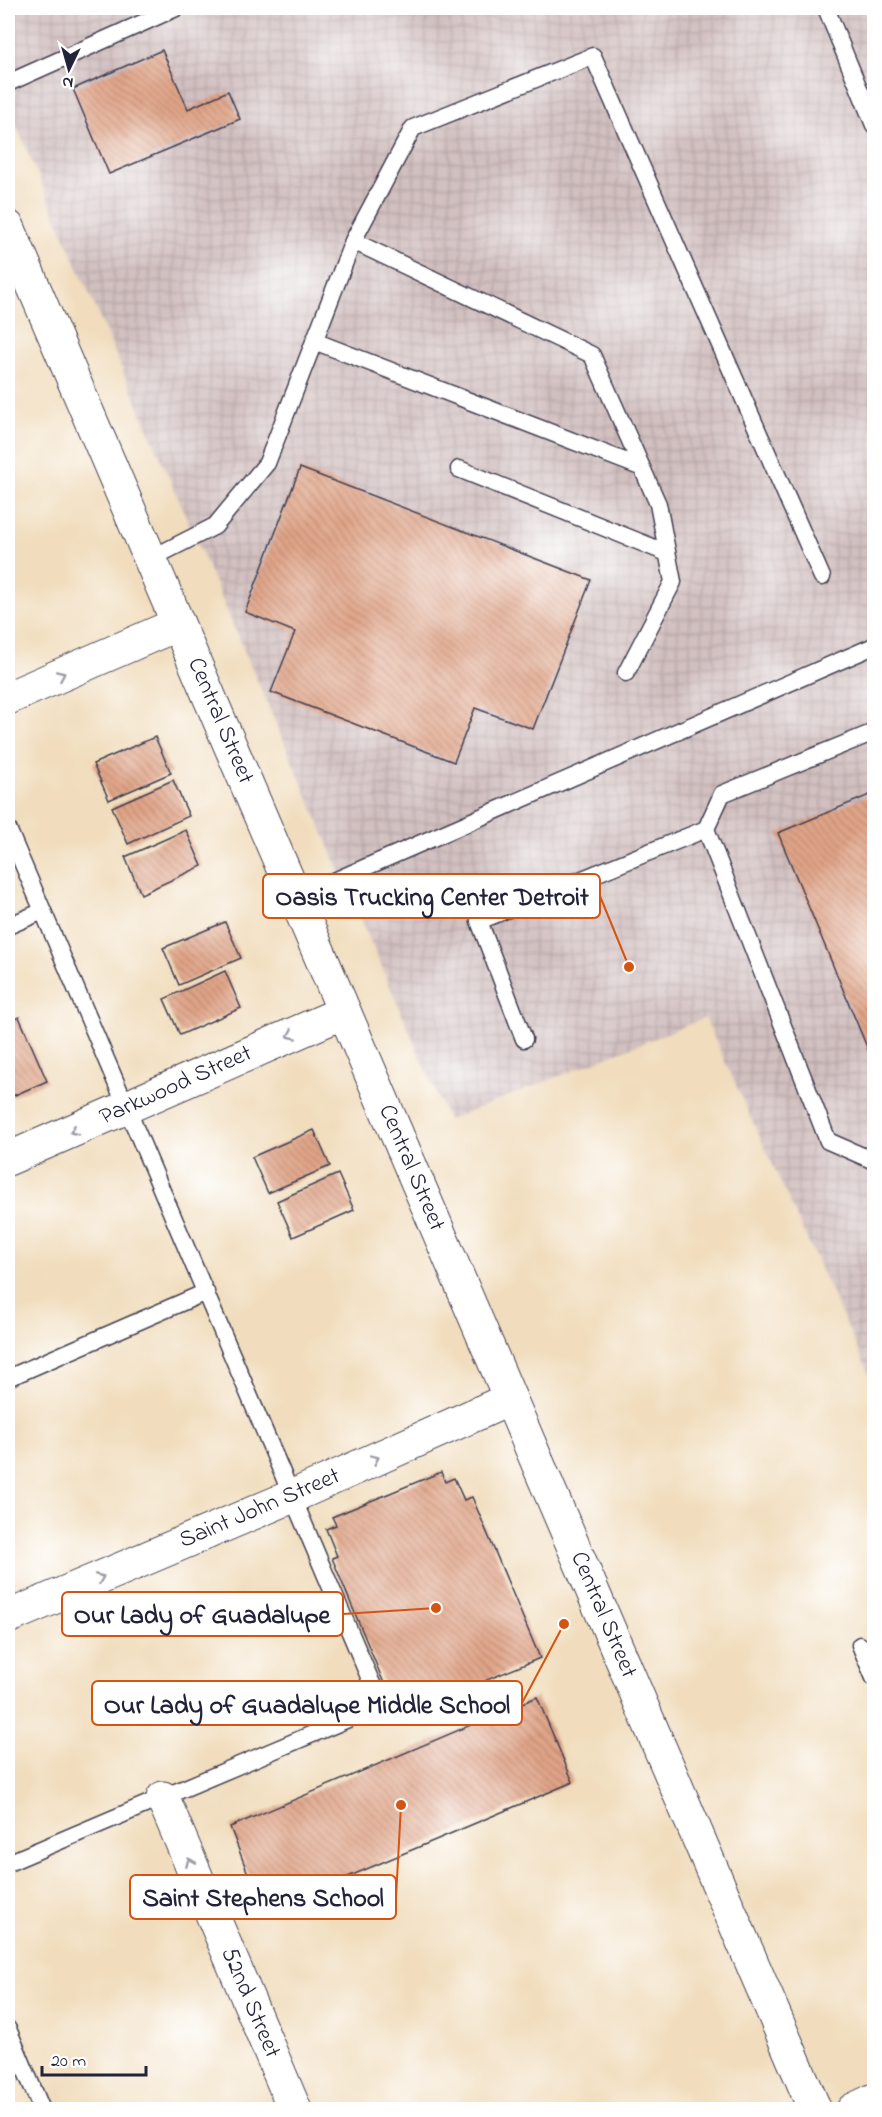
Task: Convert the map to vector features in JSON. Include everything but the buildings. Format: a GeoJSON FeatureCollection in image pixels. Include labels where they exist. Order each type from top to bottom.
{"type":"FeatureCollection","features":[{"type":"Feature","properties":{"kind":"street","name":"Central Street"},"geometry":{"type":"LineString","coordinates":[[9,236],[345,1012],[815,2109]]}},
{"type":"Feature","properties":{"kind":"street"},"geometry":{"type":"LineString","coordinates":[[8,698],[178,624]]}},
{"type":"Feature","properties":{"kind":"street","name":"Parkwood Street"},"geometry":{"type":"LineString","coordinates":[[8,1159],[345,1012]]}},
{"type":"Feature","properties":{"kind":"street","name":"Saint John Street"},"geometry":{"type":"LineString","coordinates":[[8,1617],[293,1496],[510,1399]]}},
{"type":"Feature","properties":{"kind":"street","name":"52nd Street"},"geometry":{"type":"LineString","coordinates":[[163,1798],[295,2109]]}},
{"type":"Feature","properties":{"kind":"street"},"geometry":{"type":"LineString","coordinates":[[853,2109],[874,2100]]}},
{"type":"Feature","properties":{"kind":"lane"},"geometry":{"type":"LineString","coordinates":[[8,83],[176,8]]}},
{"type":"Feature","properties":{"kind":"lane"},"geometry":{"type":"LineString","coordinates":[[826,8],[874,125]]}},
{"type":"Feature","properties":{"kind":"lane"},"geometry":{"type":"LineString","coordinates":[[150,559],[214,526],[267,463],[353,241],[413,128],[593,56],[822,577]]}},
{"type":"Feature","properties":{"kind":"lane"},"geometry":{"type":"LineString","coordinates":[[353,241],[592,355],[658,504],[673,582],[626,673]]}},
{"type":"Feature","properties":{"kind":"lane"},"geometry":{"type":"LineString","coordinates":[[314,340],[640,467]]}},
{"type":"Feature","properties":{"kind":"lane"},"geometry":{"type":"LineString","coordinates":[[459,469],[668,553]]}},
{"type":"Feature","properties":{"kind":"lane"},"geometry":{"type":"LineString","coordinates":[[295,898],[874,646]]}},
{"type":"Feature","properties":{"kind":"lane"},"geometry":{"type":"LineString","coordinates":[[524,1039],[479,921],[706,829],[722,794],[874,732]]}},
{"type":"Feature","properties":{"kind":"lane"},"geometry":{"type":"LineString","coordinates":[[706,829],[828,1141],[874,1161]]}},
{"type":"Feature","properties":{"kind":"lane"},"geometry":{"type":"LineString","coordinates":[[8,830],[381,1705],[8,1863]]}},
{"type":"Feature","properties":{"kind":"lane"},"geometry":{"type":"LineString","coordinates":[[8,926],[43,911]]}},
{"type":"Feature","properties":{"kind":"lane"},"geometry":{"type":"LineString","coordinates":[[8,1378],[206,1292]]}},
{"type":"Feature","properties":{"kind":"lane"},"geometry":{"type":"LineString","coordinates":[[860,1645],[874,1678]]}},
{"type":"Feature","properties":{"kind":"lane"},"geometry":{"type":"LineString","coordinates":[[8,2029],[42,2109]]}},
{"type":"Feature","properties":{"kind":"shaded area"},"geometry":{"type":"Polygon","coordinates":[[[8,8],[874,8],[874,1385],[705,1018],[448,1120],[8,106],[8,8]]]}},
{"type":"Feature","properties":{"kind":"place","name":"Oasis Trucking Center Detroit"},"geometry":{"type":"Point","coordinates":[629,967]}},
{"type":"Feature","properties":{"kind":"place","name":"Our Lady of Guadalupe"},"geometry":{"type":"Point","coordinates":[436,1608]}},
{"type":"Feature","properties":{"kind":"place","name":"Our Lady of Guadalupe Middle School"},"geometry":{"type":"Point","coordinates":[564,1624]}},
{"type":"Feature","properties":{"kind":"place","name":"Saint Stephens School"},"geometry":{"type":"Point","coordinates":[401,1805]}}]}
